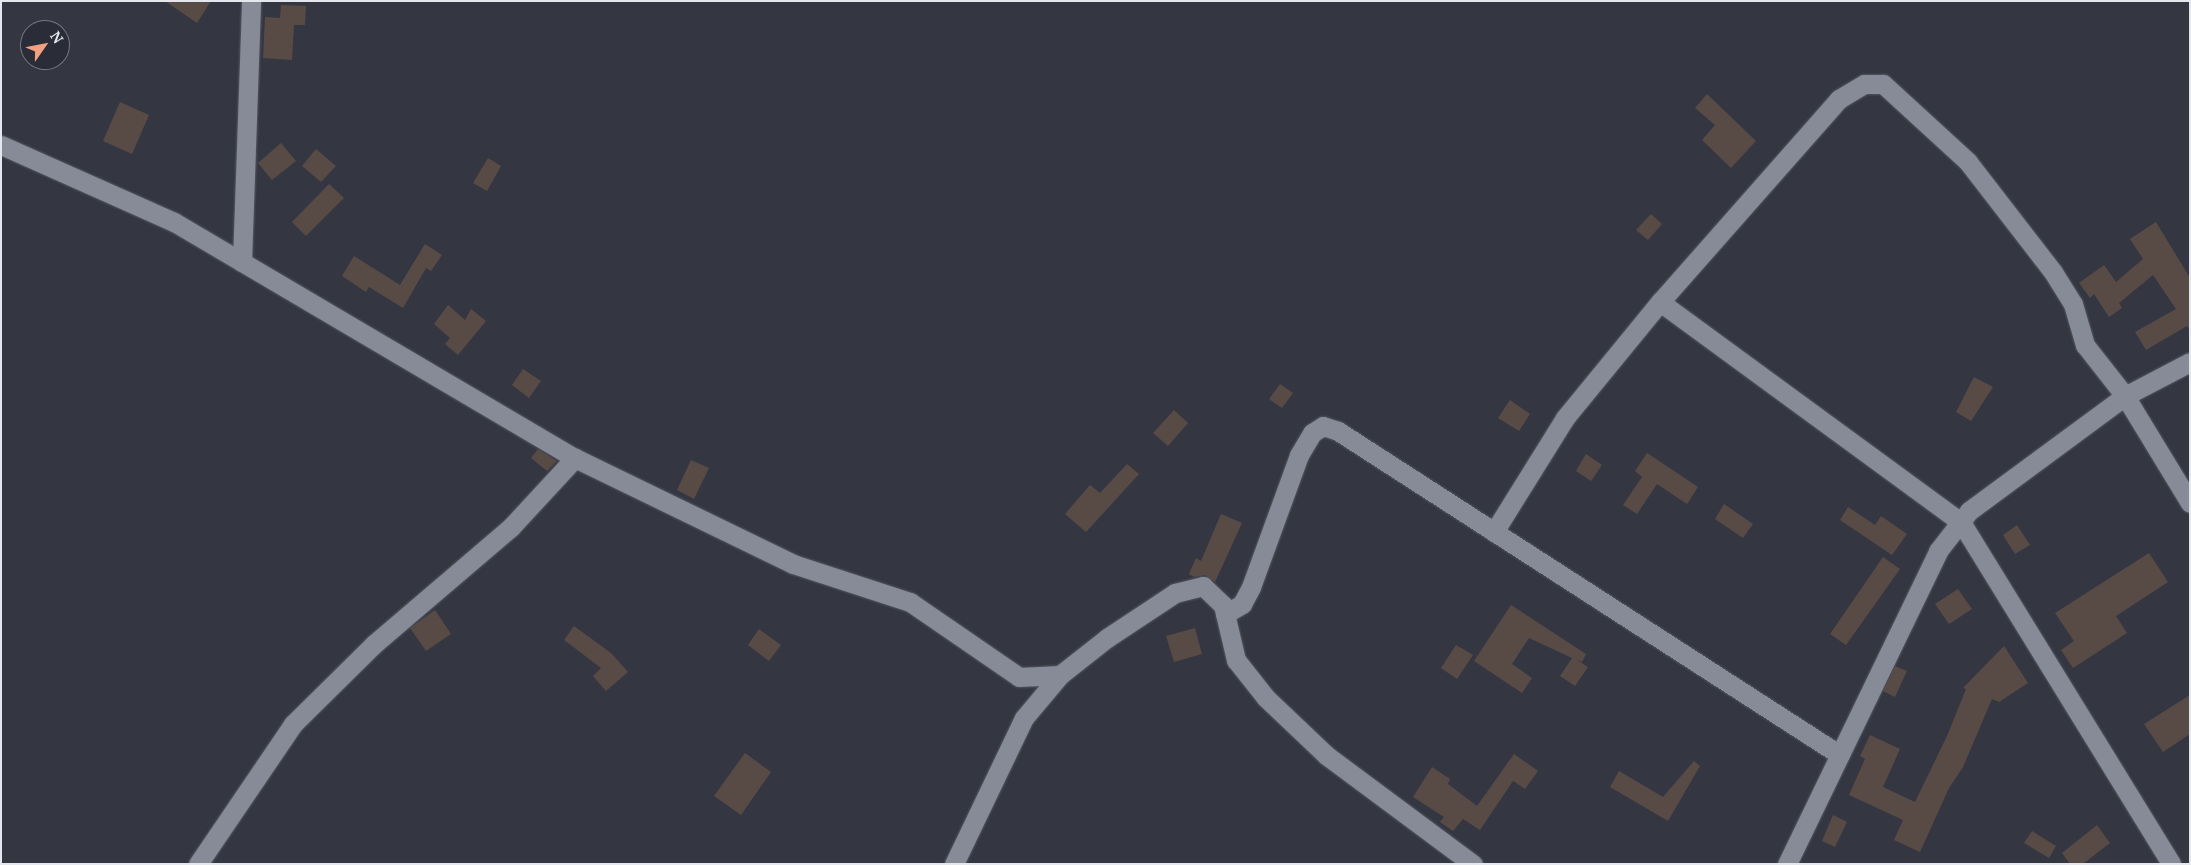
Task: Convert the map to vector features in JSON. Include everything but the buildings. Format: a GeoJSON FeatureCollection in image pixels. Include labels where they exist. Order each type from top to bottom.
{"type":"FeatureCollection","features":[{"type":"Feature","properties":{"kind":"street"},"geometry":{"type":"LineString","coordinates":[[242,262],[251,1]]}},
{"type":"Feature","properties":{"kind":"street"},"geometry":{"type":"LineString","coordinates":[[1494,532],[1565,418],[1660,302],[1839,99],[1864,84],[1883,84],[1968,162],[2053,272],[2073,304],[2085,345],[2125,396],[2190,503]]}},
{"type":"Feature","properties":{"kind":"street"},"geometry":{"type":"LineString","coordinates":[[1,145],[174,222],[575,458],[793,564],[910,602],[1018,677],[1060,675]]}},
{"type":"Feature","properties":{"kind":"street"},"geometry":{"type":"LineString","coordinates":[[1660,302],[1961,522],[2171,864]]}},
{"type":"Feature","properties":{"kind":"street"},"geometry":{"type":"LineString","coordinates":[[1787,864],[1938,551],[1969,511],[2125,396],[2155,378],[2190,362]]}},
{"type":"Feature","properties":{"kind":"street"},"geometry":{"type":"LineString","coordinates":[[1225,614],[1242,604],[1299,455],[1312,433],[1323,426],[1338,431],[1840,755]]}},
{"type":"Feature","properties":{"kind":"street"},"geometry":{"type":"LineString","coordinates":[[198,864],[293,724],[374,644],[511,527],[575,458]]}},
{"type":"Feature","properties":{"kind":"street"},"geometry":{"type":"LineString","coordinates":[[954,864],[1024,718],[1060,675],[1107,638],[1175,593],[1203,586],[1223,605],[1236,660],[1266,698],[1326,755],[1473,864]]}}]}
